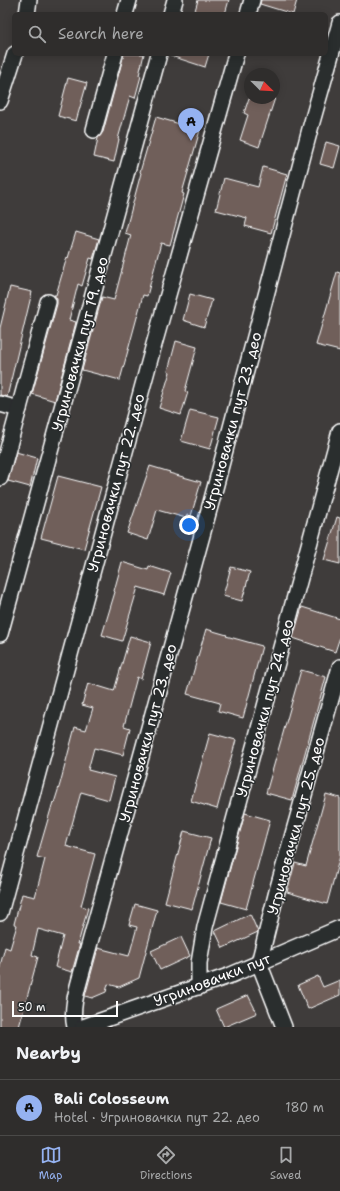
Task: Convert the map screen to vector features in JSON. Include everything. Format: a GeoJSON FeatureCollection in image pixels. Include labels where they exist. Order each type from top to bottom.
{"type":"FeatureCollection","features":[{"type":"Feature","properties":{"kind":"street"},"geometry":{"type":"LineString","coordinates":[[27,12],[29,0]]}},
{"type":"Feature","properties":{"kind":"street"},"geometry":{"type":"LineString","coordinates":[[126,12],[129,0]]}},
{"type":"Feature","properties":{"kind":"street"},"geometry":{"type":"LineString","coordinates":[[171,12],[174,0]]}},
{"type":"Feature","properties":{"kind":"street"},"geometry":{"type":"LineString","coordinates":[[249,12],[252,0]]}},
{"type":"Feature","properties":{"kind":"street","name":"Угриновачки пут 23. део"},"geometry":{"type":"LineString","coordinates":[[74,1027],[73,1008],[84,964],[215,488],[310,129],[340,23]]}},
{"type":"Feature","properties":{"kind":"street"},"geometry":{"type":"LineString","coordinates":[[0,101],[13,56]]}},
{"type":"Feature","properties":{"kind":"street"},"geometry":{"type":"LineString","coordinates":[[94,130],[114,56]]}},
{"type":"Feature","properties":{"kind":"street","name":"Угриновачки пут 19. део"},"geometry":{"type":"LineString","coordinates":[[0,634],[158,56]]}},
{"type":"Feature","properties":{"kind":"street","name":"Угриновачки пут 22. део"},"geometry":{"type":"LineString","coordinates":[[0,913],[151,355],[235,56]]}},
{"type":"Feature","properties":{"kind":"street"},"geometry":{"type":"LineString","coordinates":[[0,478],[48,302]]}},
{"type":"Feature","properties":{"kind":"street"},"geometry":{"type":"LineString","coordinates":[[0,404],[19,409]]}},
{"type":"Feature","properties":{"kind":"street","name":"Угриновачки пут 24. део"},"geometry":{"type":"LineString","coordinates":[[198,987],[199,964],[205,927],[340,431]]}},
{"type":"Feature","properties":{"kind":"street","name":"Угриновачки пут 25. део"},"geometry":{"type":"LineString","coordinates":[[259,963],[277,891],[340,666]]}},
{"type":"Feature","properties":{"kind":"street","name":"Угриновачки пут"},"geometry":{"type":"LineString","coordinates":[[83,1027],[198,987],[259,963],[340,928]]}},
{"type":"Feature","properties":{"kind":"street"},"geometry":{"type":"LineString","coordinates":[[259,963],[284,1027]]}},
{"type":"Feature","properties":{"kind":"building"},"geometry":{"type":"Polygon","coordinates":[[[198,0],[229,0],[226,12],[195,12],[198,0]]]}},
{"type":"Feature","properties":{"kind":"building"},"geometry":{"type":"Polygon","coordinates":[[[261,0],[297,0],[294,12],[286,12],[260,4],[261,0]]]}},
{"type":"Feature","properties":{"kind":"building"},"geometry":{"type":"Polygon","coordinates":[[[123,56],[144,56],[139,75],[141,76],[135,98],[130,96],[118,139],[114,162],[94,157],[98,138],[103,132],[123,56]]]}},
{"type":"Feature","properties":{"kind":"building"},"geometry":{"type":"Polygon","coordinates":[[[171,56],[208,56],[205,67],[171,56]]]}},
{"type":"Feature","properties":{"kind":"building"},"geometry":{"type":"Polygon","coordinates":[[[68,78],[87,83],[76,121],[58,116],[68,78]]]}},
{"type":"Feature","properties":{"kind":"building"},"geometry":{"type":"Polygon","coordinates":[[[247,104],[273,104],[259,147],[240,140],[248,115],[244,113],[247,104]]]}},
{"type":"Feature","properties":{"kind":"building"},"geometry":{"type":"Polygon","coordinates":[[[156,117],[200,130],[182,193],[184,194],[170,245],[161,243],[147,296],[143,295],[120,380],[82,370],[102,297],[114,300],[131,235],[125,233],[141,173],[140,172],[156,117]]]}},
{"type":"Feature","properties":{"kind":"building"},"geometry":{"type":"Polygon","coordinates":[[[326,142],[340,146],[334,168],[320,164],[326,142]]]}},
{"type":"Feature","properties":{"kind":"building"},"geometry":{"type":"Polygon","coordinates":[[[263,167],[287,174],[271,233],[245,226],[247,218],[216,210],[224,178],[258,187],[263,167]]]}},
{"type":"Feature","properties":{"kind":"building"},"geometry":{"type":"Polygon","coordinates":[[[76,232],[99,239],[93,259],[90,258],[82,286],[78,284],[69,320],[76,322],[55,401],[32,394],[57,304],[57,299],[54,295],[56,295],[76,232]]]}},
{"type":"Feature","properties":{"kind":"building"},"geometry":{"type":"Polygon","coordinates":[[[337,272],[340,273],[340,351],[316,345],[337,272]]]}},
{"type":"Feature","properties":{"kind":"building"},"geometry":{"type":"Polygon","coordinates":[[[10,287],[32,292],[7,397],[0,395],[0,328],[10,287]]]}},
{"type":"Feature","properties":{"kind":"building"},"geometry":{"type":"Polygon","coordinates":[[[190,294],[212,300],[204,327],[183,320],[190,294]]]}},
{"type":"Feature","properties":{"kind":"building"},"geometry":{"type":"Polygon","coordinates":[[[176,341],[197,347],[185,391],[188,392],[181,415],[159,408],[170,372],[168,371],[176,341]]]}},
{"type":"Feature","properties":{"kind":"building"},"geometry":{"type":"Polygon","coordinates":[[[190,410],[219,417],[210,449],[181,441],[190,410]]]}},
{"type":"Feature","properties":{"kind":"building"},"geometry":{"type":"Polygon","coordinates":[[[16,452],[37,458],[30,487],[8,481],[16,452]]]}},
{"type":"Feature","properties":{"kind":"building"},"geometry":{"type":"Polygon","coordinates":[[[150,466],[201,482],[191,516],[187,514],[186,518],[157,510],[148,540],[127,533],[150,466]]]}},
{"type":"Feature","properties":{"kind":"building"},"geometry":{"type":"Polygon","coordinates":[[[58,476],[101,487],[84,549],[41,538],[58,476]]]}},
{"type":"Feature","properties":{"kind":"building"},"geometry":{"type":"Polygon","coordinates":[[[337,517],[340,518],[340,564],[324,560],[337,517]]]}},
{"type":"Feature","properties":{"kind":"building"},"geometry":{"type":"Polygon","coordinates":[[[122,562],[148,570],[149,566],[171,573],[164,595],[138,587],[122,641],[102,635],[122,562]]]}},
{"type":"Feature","properties":{"kind":"building"},"geometry":{"type":"Polygon","coordinates":[[[231,567],[250,572],[242,601],[223,596],[231,567]]]}},
{"type":"Feature","properties":{"kind":"building"},"geometry":{"type":"Polygon","coordinates":[[[302,607],[340,619],[340,637],[335,652],[293,638],[302,607]]]}},
{"type":"Feature","properties":{"kind":"building"},"geometry":{"type":"Polygon","coordinates":[[[206,629],[262,646],[243,718],[218,711],[220,703],[187,694],[206,629]]]}},
{"type":"Feature","properties":{"kind":"building"},"geometry":{"type":"Polygon","coordinates":[[[130,636],[151,642],[141,679],[137,677],[124,726],[130,728],[123,755],[94,748],[88,770],[115,777],[109,800],[81,792],[66,846],[95,854],[81,906],[88,908],[72,972],[55,967],[63,936],[38,929],[32,955],[38,957],[19,1027],[0,1027],[0,966],[5,947],[10,949],[17,925],[14,924],[22,894],[35,897],[45,859],[37,857],[53,802],[54,803],[60,784],[75,727],[86,730],[93,708],[82,705],[88,683],[114,691],[130,636]]]}},
{"type":"Feature","properties":{"kind":"building"},"geometry":{"type":"Polygon","coordinates":[[[301,670],[326,677],[292,800],[266,793],[301,670]]]}},
{"type":"Feature","properties":{"kind":"building"},"geometry":{"type":"Polygon","coordinates":[[[210,733],[236,740],[217,809],[191,801],[210,733]]]}},
{"type":"Feature","properties":{"kind":"building"},"geometry":{"type":"Polygon","coordinates":[[[326,794],[340,798],[340,856],[327,904],[287,892],[295,863],[306,866],[326,794]]]}},
{"type":"Feature","properties":{"kind":"building"},"geometry":{"type":"Polygon","coordinates":[[[245,813],[270,820],[246,909],[221,902],[245,813]]]}},
{"type":"Feature","properties":{"kind":"building"},"geometry":{"type":"Polygon","coordinates":[[[184,831],[211,838],[192,909],[165,902],[184,831]]]}},
{"type":"Feature","properties":{"kind":"building"},"geometry":{"type":"Polygon","coordinates":[[[135,904],[157,910],[139,978],[119,987],[108,984],[106,992],[92,998],[85,996],[98,948],[129,956],[137,927],[129,925],[135,904]]]}},
{"type":"Feature","properties":{"kind":"building"},"geometry":{"type":"Polygon","coordinates":[[[250,914],[258,932],[223,948],[215,931],[250,914]]]}},
{"type":"Feature","properties":{"kind":"building"},"geometry":{"type":"Polygon","coordinates":[[[181,937],[190,956],[160,970],[151,951],[181,937]]]}},
{"type":"Feature","properties":{"kind":"building"},"geometry":{"type":"Polygon","coordinates":[[[318,976],[323,987],[340,980],[340,995],[308,1009],[298,985],[318,976]]]}},
{"type":"Feature","properties":{"kind":"building"},"geometry":{"type":"Polygon","coordinates":[[[248,995],[257,1013],[224,1027],[216,1009],[248,995]]]}},
{"type":"Feature","properties":{"kind":"place","name":"Bali Colosseum"},"geometry":{"type":"Point","coordinates":[191,141]}}]}
